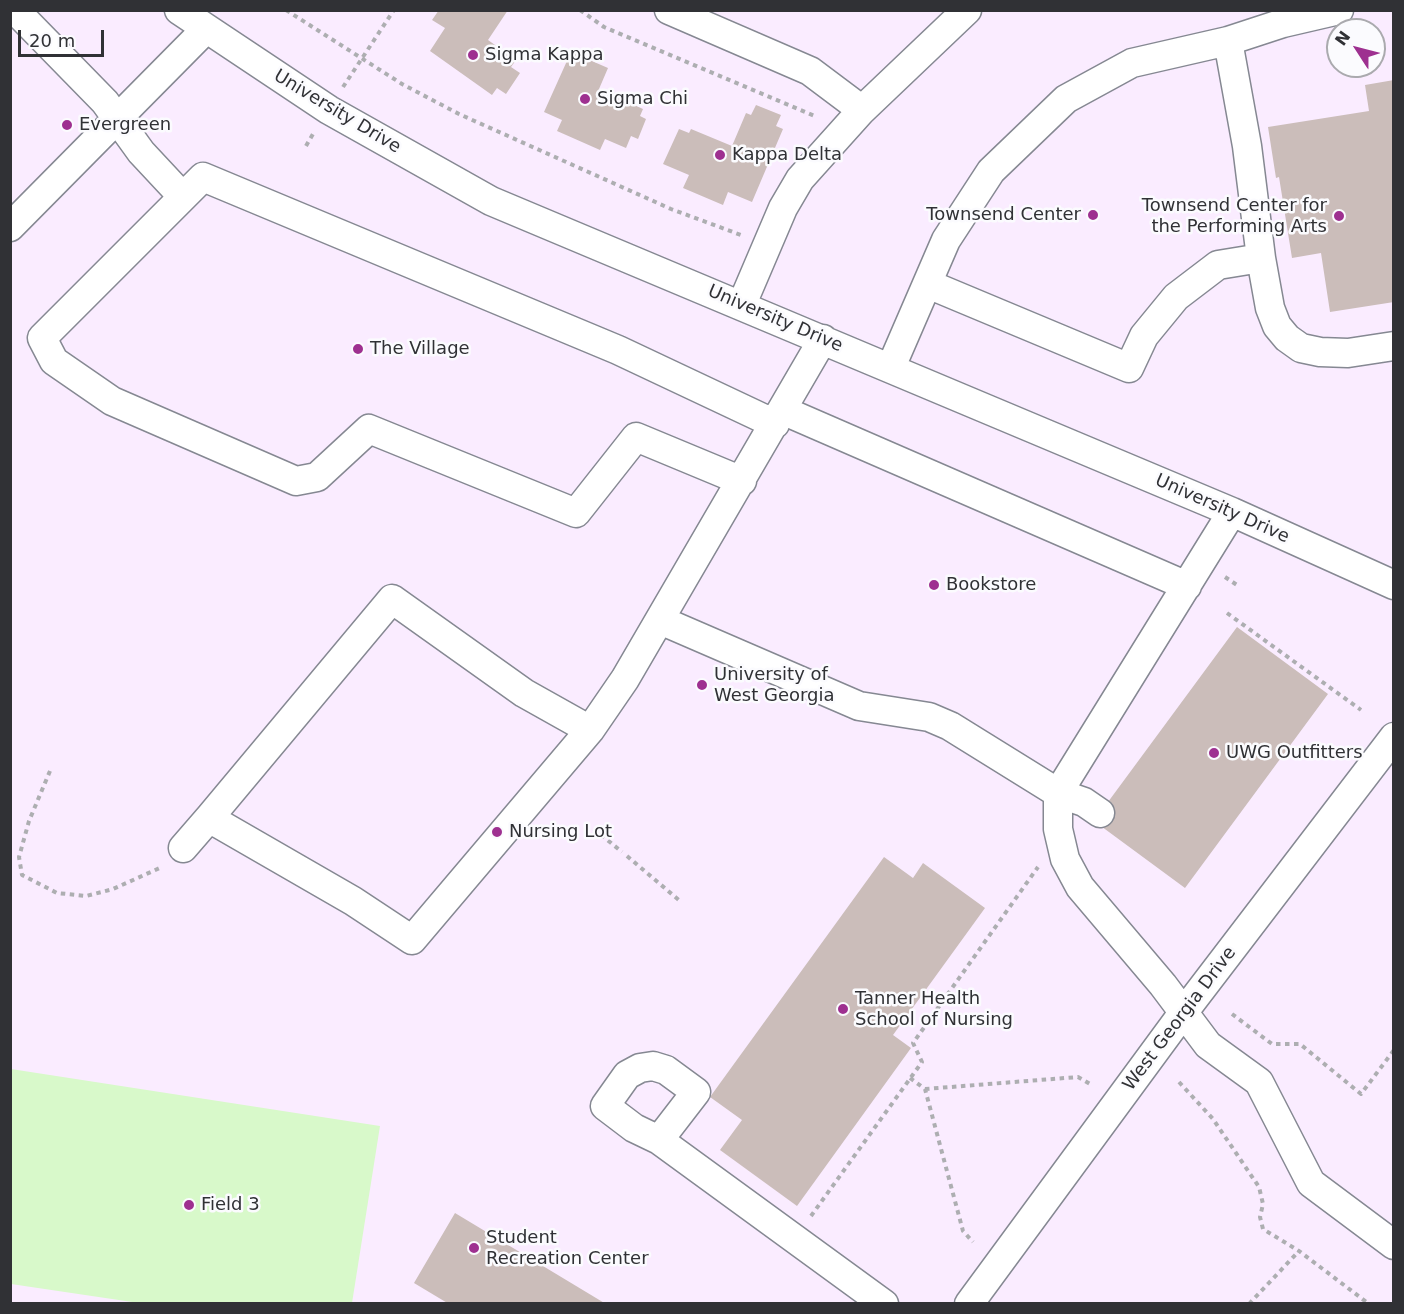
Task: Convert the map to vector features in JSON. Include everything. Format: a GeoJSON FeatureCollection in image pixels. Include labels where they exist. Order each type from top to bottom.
{"type":"FeatureCollection","features":[{"type":"Feature","properties":{"kind":"street"},"geometry":{"type":"LineString","coordinates":[[15,10],[105,102],[141,152],[183,197]]}},
{"type":"Feature","properties":{"kind":"street","name":"University Drive"},"geometry":{"type":"LineString","coordinates":[[179,10],[205,30],[329,110],[491,201],[742,304],[1233,512],[1394,585]]}},
{"type":"Feature","properties":{"kind":"street"},"geometry":{"type":"LineString","coordinates":[[669,10],[810,71],[862,110]]}},
{"type":"Feature","properties":{"kind":"street"},"geometry":{"type":"LineString","coordinates":[[742,304],[783,208],[800,178],[862,110],[967,10]]}},
{"type":"Feature","properties":{"kind":"street"},"geometry":{"type":"LineString","coordinates":[[891,368],[946,240],[991,171],[1066,99],[1132,63],[1228,41],[1283,23],[1340,10]]}},
{"type":"Feature","properties":{"kind":"street"},"geometry":{"type":"LineString","coordinates":[[10,227],[118,121],[205,30]]}},
{"type":"Feature","properties":{"kind":"street"},"geometry":{"type":"LineString","coordinates":[[1228,41],[1247,146],[1261,258],[1270,308],[1277,326],[1287,339],[1301,348],[1320,352],[1348,353],[1394,346]]}},
{"type":"Feature","properties":{"kind":"street"},"geometry":{"type":"LineString","coordinates":[[742,481],[636,436],[576,513],[369,429],[317,477],[296,481],[112,401],[54,361],[42,338],[203,177],[1187,586]]}},
{"type":"Feature","properties":{"kind":"street"},"geometry":{"type":"LineString","coordinates":[[928,284],[1129,368],[1144,336],[1176,297],[1218,265],[1261,258]]}},
{"type":"Feature","properties":{"kind":"street"},"geometry":{"type":"LineString","coordinates":[[209,818],[353,901],[412,940],[590,730],[625,679],[823,339]]}},
{"type":"Feature","properties":{"kind":"street"},"geometry":{"type":"LineString","coordinates":[[1233,512],[1058,793],[1058,829],[1065,859],[1075,878],[1163,985],[1208,1046],[1259,1082],[1311,1183],[1394,1245]]}},
{"type":"Feature","properties":{"kind":"street"},"geometry":{"type":"LineString","coordinates":[[183,848],[392,599],[525,693],[590,730]]}},
{"type":"Feature","properties":{"kind":"street"},"geometry":{"type":"LineString","coordinates":[[660,620],[859,706],[929,717],[950,726],[1058,793],[1084,802],[1100,813]]}},
{"type":"Feature","properties":{"kind":"street","name":"West Georgia Drive"},"geometry":{"type":"LineString","coordinates":[[969,1304],[1183,1013],[1385,769],[1394,737]]}},
{"type":"Feature","properties":{"kind":"street"},"geometry":{"type":"LineString","coordinates":[[659,1140],[884,1304]]}},
{"type":"Feature","properties":{"kind":"path"},"geometry":{"type":"LineString","coordinates":[[286,10],[360,59],[459,114],[671,209],[767,244]]}},
{"type":"Feature","properties":{"kind":"path"},"geometry":{"type":"LineString","coordinates":[[338,95],[394,10]]}},
{"type":"Feature","properties":{"kind":"path"},"geometry":{"type":"LineString","coordinates":[[580,10],[604,27],[817,117],[822,117]]}},
{"type":"Feature","properties":{"kind":"path"},"geometry":{"type":"LineString","coordinates":[[1227,613],[1361,710]]}},
{"type":"Feature","properties":{"kind":"path"},"geometry":{"type":"LineString","coordinates":[[50,771],[29,821],[19,857],[22,874],[34,883],[57,893],[86,896],[113,889],[162,867],[183,848]]}},
{"type":"Feature","properties":{"kind":"path"},"geometry":{"type":"LineString","coordinates":[[594,829],[622,852]]}},
{"type":"Feature","properties":{"kind":"path"},"geometry":{"type":"LineString","coordinates":[[627,856],[680,901]]}},
{"type":"Feature","properties":{"kind":"path"},"geometry":{"type":"LineString","coordinates":[[805,1224],[922,1062],[913,1043],[1036,871]]}},
{"type":"Feature","properties":{"kind":"path"},"geometry":{"type":"LineString","coordinates":[[1232,1014],[1272,1044],[1300,1044],[1361,1094],[1394,1050]]}},
{"type":"Feature","properties":{"kind":"path"},"geometry":{"type":"LineString","coordinates":[[925,1089],[1078,1077],[1090,1084]]}},
{"type":"Feature","properties":{"kind":"path"},"geometry":{"type":"LineString","coordinates":[[910,1078],[925,1089],[963,1230],[973,1242]]}},
{"type":"Feature","properties":{"kind":"path"},"geometry":{"type":"LineString","coordinates":[[1179,1082],[1218,1127],[1259,1188],[1263,1204],[1260,1217],[1263,1229],[1299,1251],[1369,1304]]}},
{"type":"Feature","properties":{"kind":"path"},"geometry":{"type":"LineString","coordinates":[[1249,1304],[1299,1251]]}},
{"type":"Feature","properties":{"kind":"shaded area","name":"University of West Georgia"},"geometry":{"type":"Polygon","coordinates":[[[11,11],[1393,11],[1393,1303],[11,1303],[11,11]]]}},
{"type":"Feature","properties":{"kind":"green space","name":"Field 3"},"geometry":{"type":"Polygon","coordinates":[[[11,1069],[380,1126],[352,1303],[139,1303],[11,1284],[11,1069]]]}},
{"type":"Feature","properties":{"kind":"building","name":"Sigma Kappa"},"geometry":{"type":"Polygon","coordinates":[[[439,10],[508,10],[488,40],[516,60],[511,67],[520,73],[506,94],[497,88],[492,95],[430,51],[445,28],[432,20],[439,10]]]}},
{"type":"Feature","properties":{"kind":"building","name":"Sigma Chi"},"geometry":{"type":"Polygon","coordinates":[[[571,52],[608,68],[599,89],[643,109],[640,116],[646,119],[638,139],[631,136],[626,148],[605,139],[600,150],[557,131],[562,120],[544,112],[571,52]]]}},
{"type":"Feature","properties":{"kind":"building","name":"Townsend Center for the Performing Arts"},"geometry":{"type":"Polygon","coordinates":[[[1394,80],[1394,302],[1330,312],[1321,253],[1292,258],[1279,177],[1276,178],[1268,127],[1369,111],[1365,85],[1394,80]]]}},
{"type":"Feature","properties":{"kind":"building","name":"Kappa Delta"},"geometry":{"type":"Polygon","coordinates":[[[756,105],[781,115],[776,126],[783,129],[752,202],[728,192],[723,205],[683,188],[689,175],[663,164],[679,129],[689,133],[691,129],[732,146],[746,113],[751,115],[756,105]]]}},
{"type":"Feature","properties":{"kind":"building","name":"UWG Outfitters"},"geometry":{"type":"Polygon","coordinates":[[[1237,627],[1328,694],[1185,888],[1094,821],[1237,627]]]}},
{"type":"Feature","properties":{"kind":"building","name":"Tanner Health School of Nursing"},"geometry":{"type":"Polygon","coordinates":[[[884,857],[913,878],[923,863],[985,908],[893,1035],[911,1048],[797,1206],[720,1150],[742,1120],[710,1097],[884,857]]]}},
{"type":"Feature","properties":{"kind":"building","name":"Student Recreation Center"},"geometry":{"type":"Polygon","coordinates":[[[455,1213],[606,1304],[449,1304],[414,1283],[455,1213]]]}},
{"type":"Feature","properties":{"kind":"place","name":"Sigma Kappa"},"geometry":{"type":"Point","coordinates":[473,55]}},
{"type":"Feature","properties":{"kind":"place","name":"Sigma Chi"},"geometry":{"type":"Point","coordinates":[585,99]}},
{"type":"Feature","properties":{"kind":"place","name":"Evergreen"},"geometry":{"type":"Point","coordinates":[67,125]}},
{"type":"Feature","properties":{"kind":"place","name":"Kappa Delta"},"geometry":{"type":"Point","coordinates":[720,155]}},
{"type":"Feature","properties":{"kind":"place","name":"Townsend Center"},"geometry":{"type":"Point","coordinates":[1093,215]}},
{"type":"Feature","properties":{"kind":"place","name":"Townsend Center for the Performing Arts"},"geometry":{"type":"Point","coordinates":[1339,216]}},
{"type":"Feature","properties":{"kind":"place","name":"The Village"},"geometry":{"type":"Point","coordinates":[358,349]}},
{"type":"Feature","properties":{"kind":"place","name":"Bookstore"},"geometry":{"type":"Point","coordinates":[934,585]}},
{"type":"Feature","properties":{"kind":"place","name":"University of West Georgia"},"geometry":{"type":"Point","coordinates":[702,685]}},
{"type":"Feature","properties":{"kind":"place","name":"UWG Outfitters"},"geometry":{"type":"Point","coordinates":[1214,753]}},
{"type":"Feature","properties":{"kind":"place","name":"Nursing Lot"},"geometry":{"type":"Point","coordinates":[497,832]}},
{"type":"Feature","properties":{"kind":"place","name":"Tanner Health School of Nursing"},"geometry":{"type":"Point","coordinates":[843,1009]}},
{"type":"Feature","properties":{"kind":"place","name":"Field 3"},"geometry":{"type":"Point","coordinates":[189,1205]}},
{"type":"Feature","properties":{"kind":"place","name":"Student Recreation Center"},"geometry":{"type":"Point","coordinates":[474,1248]}}]}
